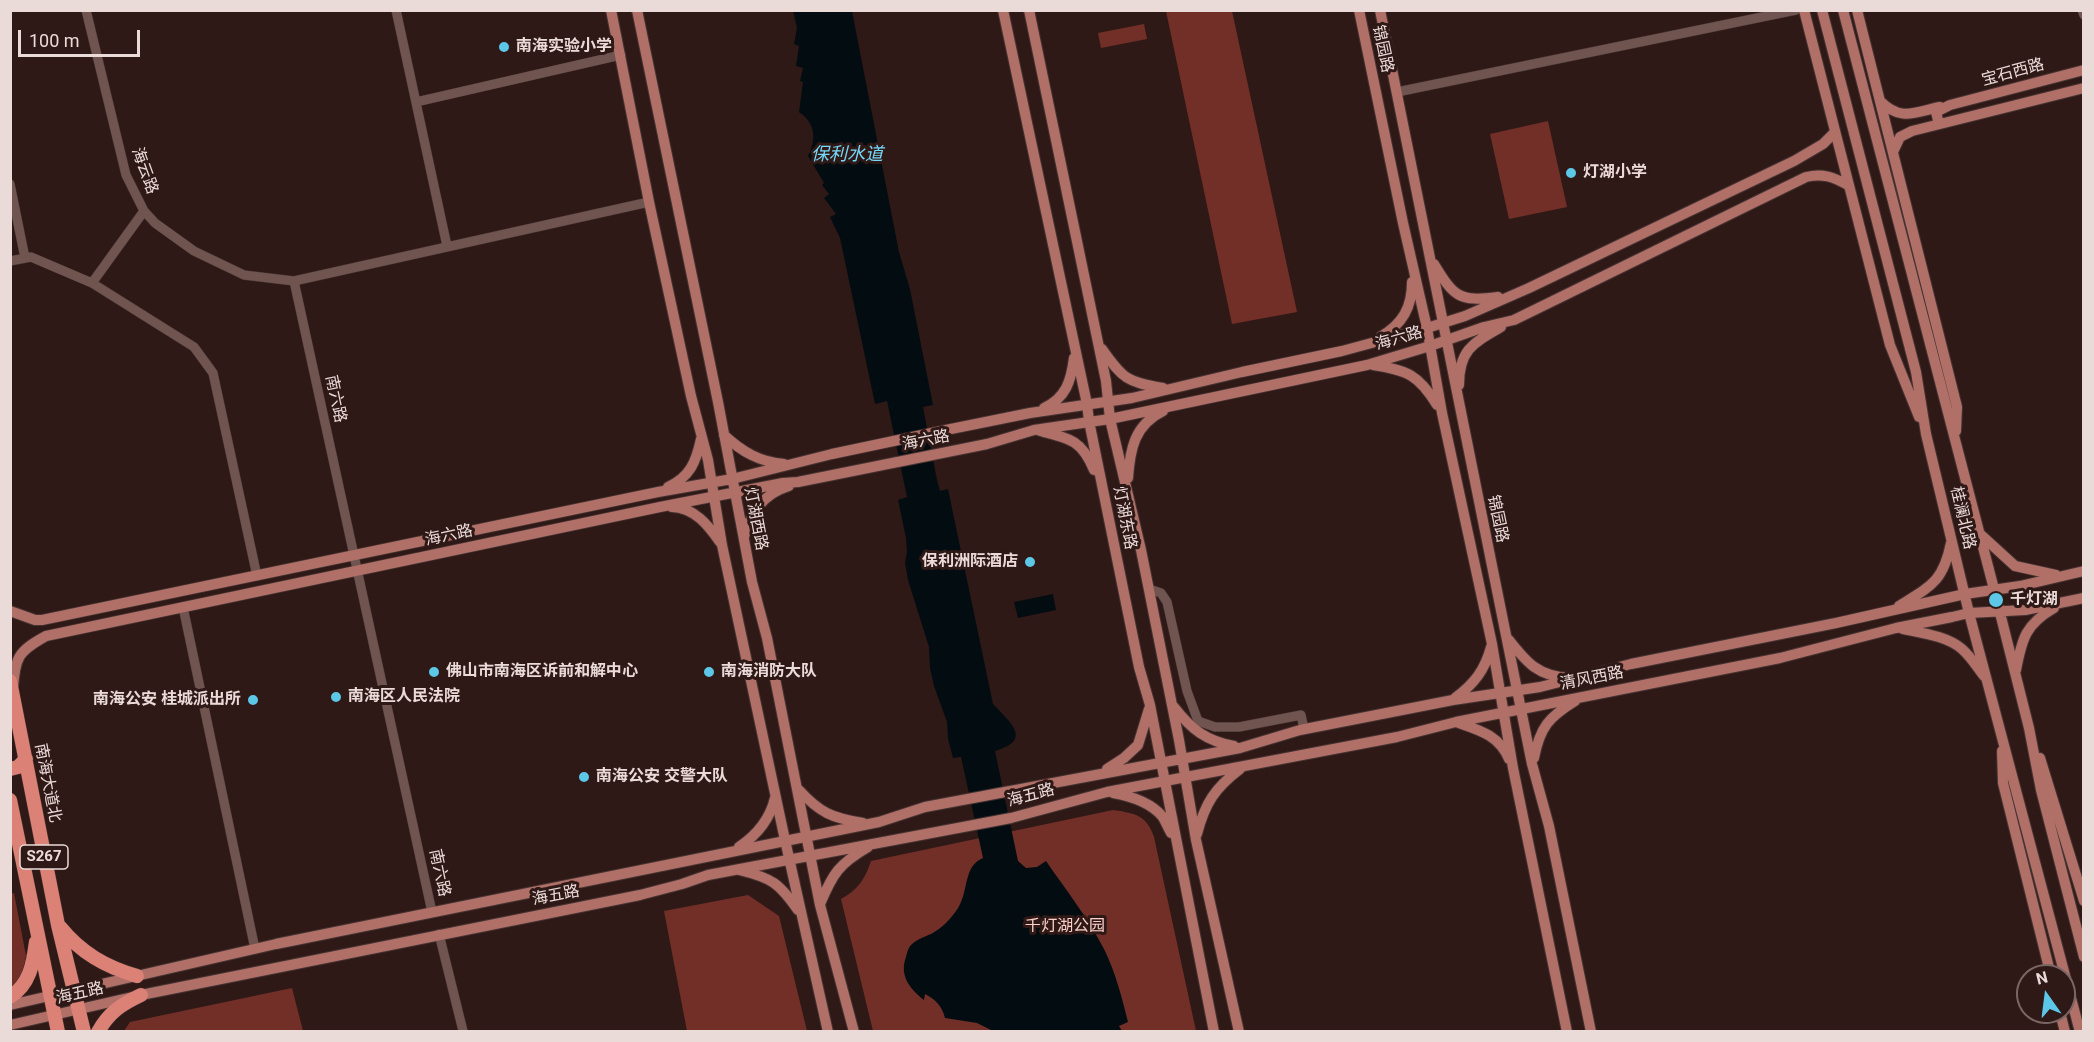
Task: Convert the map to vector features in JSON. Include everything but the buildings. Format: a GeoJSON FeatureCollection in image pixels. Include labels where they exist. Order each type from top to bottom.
{"type":"FeatureCollection","features":[{"type":"Feature","properties":{"kind":"highway","name":"南海大道北"},"geometry":{"type":"LineString","coordinates":[[12,686],[58,925],[84,1032]]}},
{"type":"Feature","properties":{"kind":"highway"},"geometry":{"type":"LineString","coordinates":[[10,768],[18,768],[26,759]]}},
{"type":"Feature","properties":{"kind":"highway","name":"S267"},"geometry":{"type":"LineString","coordinates":[[10,800],[55,1015]]}},
{"type":"Feature","properties":{"kind":"highway"},"geometry":{"type":"LineString","coordinates":[[58,925],[70,941],[86,953],[115,970],[137,976]]}},
{"type":"Feature","properties":{"kind":"highway"},"geometry":{"type":"LineString","coordinates":[[10,997],[25,982],[33,968],[38,928]]}},
{"type":"Feature","properties":{"kind":"highway"},"geometry":{"type":"LineString","coordinates":[[98,1032],[106,1018],[119,1005],[141,995]]}},
{"type":"Feature","properties":{"kind":"highway"},"geometry":{"type":"LineString","coordinates":[[55,1015],[58,1032]]}},
{"type":"Feature","properties":{"kind":"main road"},"geometry":{"type":"LineString","coordinates":[[611,10],[649,202],[701,438],[708,460],[722,545],[828,1032]]}},
{"type":"Feature","properties":{"kind":"main road","name":"灯湖西路"},"geometry":{"type":"LineString","coordinates":[[637,10],[752,582],[767,638],[820,904],[854,1032]]}},
{"type":"Feature","properties":{"kind":"main road","name":"灯湖东路"},"geometry":{"type":"LineString","coordinates":[[1003,10],[1087,404],[1139,667],[1150,705],[1214,1032]]}},
{"type":"Feature","properties":{"kind":"main road","name":"灯湖东路"},"geometry":{"type":"LineString","coordinates":[[1029,10],[1098,343],[1109,401],[1110,419],[1149,589],[1183,759],[1196,840],[1239,1032]]}},
{"type":"Feature","properties":{"kind":"main road","name":"锦园路"},"geometry":{"type":"LineString","coordinates":[[1359,10],[1492,644],[1513,768]]}},
{"type":"Feature","properties":{"kind":"main road","name":"锦园路"},"geometry":{"type":"LineString","coordinates":[[1380,10],[1532,764],[1549,826],[1591,1032]]}},
{"type":"Feature","properties":{"kind":"main road"},"geometry":{"type":"LineString","coordinates":[[1804,10],[1890,345],[1926,434]]}},
{"type":"Feature","properties":{"kind":"main road","name":"桂澜北路"},"geometry":{"type":"LineString","coordinates":[[1822,10],[1916,372],[1926,434],[1969,613],[2080,1032]]}},
{"type":"Feature","properties":{"kind":"main road","name":"桂澜北路"},"geometry":{"type":"LineString","coordinates":[[1843,10],[1994,589],[2029,728],[2041,790],[2084,957]]}},
{"type":"Feature","properties":{"kind":"main road"},"geometry":{"type":"LineString","coordinates":[[1857,10],[1957,407],[1956,444]]}},
{"type":"Feature","properties":{"kind":"main road","name":"宝石西路"},"geometry":{"type":"LineString","coordinates":[[1880,100],[1889,110],[1901,114],[1950,105],[2084,70]]}},
{"type":"Feature","properties":{"kind":"main road"},"geometry":{"type":"LineString","coordinates":[[1893,152],[1896,142],[1907,133],[2084,88]]}},
{"type":"Feature","properties":{"kind":"main road"},"geometry":{"type":"LineString","coordinates":[[1939,124],[1936,112],[1950,105]]}},
{"type":"Feature","properties":{"kind":"main road","name":"海六路"},"geometry":{"type":"LineString","coordinates":[[10,611],[34,620],[42,620],[658,492],[732,479],[832,454],[941,431],[1169,389],[1366,345],[1465,316],[1511,296],[1794,161],[1823,144],[1835,132]]}},
{"type":"Feature","properties":{"kind":"main road","name":"海六路"},"geometry":{"type":"LineString","coordinates":[[12,686],[15,662],[23,651],[46,636],[660,507],[889,464],[987,444],[1034,430],[1110,419],[1367,364],[1446,341],[1484,327],[1514,320],[1806,177],[1818,174],[1829,176],[1848,185]]}},
{"type":"Feature","properties":{"kind":"main road"},"geometry":{"type":"LineString","coordinates":[[1430,258],[1455,294],[1479,299],[1511,296]]}},
{"type":"Feature","properties":{"kind":"main road"},"geometry":{"type":"LineString","coordinates":[[1366,345],[1399,324],[1407,312],[1412,298],[1412,264]]}},
{"type":"Feature","properties":{"kind":"main road"},"geometry":{"type":"LineString","coordinates":[[1459,409],[1459,371],[1466,351],[1476,341],[1514,320]]}},
{"type":"Feature","properties":{"kind":"main road"},"geometry":{"type":"LineString","coordinates":[[1098,343],[1125,378],[1138,384],[1169,389]]}},
{"type":"Feature","properties":{"kind":"main road"},"geometry":{"type":"LineString","coordinates":[[1030,413],[1052,404],[1063,395],[1070,383],[1075,349]]}},
{"type":"Feature","properties":{"kind":"main road"},"geometry":{"type":"LineString","coordinates":[[1367,364],[1403,370],[1412,374],[1429,391],[1442,413]]}},
{"type":"Feature","properties":{"kind":"main road"},"geometry":{"type":"LineString","coordinates":[[1127,487],[1133,440],[1152,416],[1174,406]]}},
{"type":"Feature","properties":{"kind":"main road"},"geometry":{"type":"LineString","coordinates":[[1034,430],[1069,439],[1080,445],[1088,455],[1103,492]]}},
{"type":"Feature","properties":{"kind":"main road"},"geometry":{"type":"LineString","coordinates":[[724,435],[754,457],[770,463],[794,465]]}},
{"type":"Feature","properties":{"kind":"main road"},"geometry":{"type":"LineString","coordinates":[[658,492],[678,483],[689,472],[697,456],[701,438]]}},
{"type":"Feature","properties":{"kind":"main road"},"geometry":{"type":"LineString","coordinates":[[1098,462],[1106,454],[1120,459]]}},
{"type":"Feature","properties":{"kind":"main road"},"geometry":{"type":"LineString","coordinates":[[744,540],[752,515],[759,505],[782,488],[798,482]]}},
{"type":"Feature","properties":{"kind":"main road"},"geometry":{"type":"LineString","coordinates":[[660,507],[679,507],[693,513],[706,522],[722,545]]}},
{"type":"Feature","properties":{"kind":"main road"},"geometry":{"type":"LineString","coordinates":[[1980,534],[2015,566],[2059,576]]}},
{"type":"Feature","properties":{"kind":"main road"},"geometry":{"type":"LineString","coordinates":[[1891,611],[1935,582],[1948,559],[1952,540]]}},
{"type":"Feature","properties":{"kind":"main road","name":"清风西路"},"geometry":{"type":"LineString","coordinates":[[10,1005],[74,989],[432,912],[869,824],[925,807],[1240,748],[1304,729],[1453,700],[1518,691],[1630,664],[2084,571]]}},
{"type":"Feature","properties":{"kind":"main road","name":"清风西路"},"geometry":{"type":"LineString","coordinates":[[1107,792],[1397,737],[1456,722],[1780,658],[1896,628],[1969,613],[2025,610],[2084,598]]}},
{"type":"Feature","properties":{"kind":"main road"},"geometry":{"type":"LineString","coordinates":[[2015,673],[2019,649],[2030,625],[2038,617],[2062,603]]}},
{"type":"Feature","properties":{"kind":"main road"},"geometry":{"type":"LineString","coordinates":[[42,620],[36,626],[37,632],[46,636]]}},
{"type":"Feature","properties":{"kind":"main road"},"geometry":{"type":"LineString","coordinates":[[1896,628],[1927,633],[1953,642],[1963,650],[1987,679]]}},
{"type":"Feature","properties":{"kind":"main road"},"geometry":{"type":"LineString","coordinates":[[1507,638],[1528,664],[1543,672],[1575,679]]}},
{"type":"Feature","properties":{"kind":"main road"},"geometry":{"type":"LineString","coordinates":[[1453,700],[1468,689],[1481,674],[1492,644]]}},
{"type":"Feature","properties":{"kind":"main road"},"geometry":{"type":"LineString","coordinates":[[1532,764],[1536,746],[1547,721],[1558,711],[1583,697]]}},
{"type":"Feature","properties":{"kind":"main road"},"geometry":{"type":"LineString","coordinates":[[1171,702],[1187,724],[1204,738],[1240,748]]}},
{"type":"Feature","properties":{"kind":"main road"},"geometry":{"type":"LineString","coordinates":[[1102,773],[1138,745],[1150,705]]}},
{"type":"Feature","properties":{"kind":"main road"},"geometry":{"type":"LineString","coordinates":[[1456,722],[1490,734],[1500,743],[1513,768],[1567,1032]]}},
{"type":"Feature","properties":{"kind":"main road"},"geometry":{"type":"LineString","coordinates":[[2029,728],[2043,765],[2084,901]]}},
{"type":"Feature","properties":{"kind":"main road"},"geometry":{"type":"LineString","coordinates":[[2002,732],[2003,783],[2048,964]]}},
{"type":"Feature","properties":{"kind":"main road"},"geometry":{"type":"LineString","coordinates":[[1196,840],[1202,813],[1211,798],[1222,783],[1244,767]]}},
{"type":"Feature","properties":{"kind":"main road"},"geometry":{"type":"LineString","coordinates":[[798,789],[825,814],[869,824]]}},
{"type":"Feature","properties":{"kind":"main road"},"geometry":{"type":"LineString","coordinates":[[1107,792],[1126,796],[1150,806],[1162,816],[1176,843]]}},
{"type":"Feature","properties":{"kind":"main road","name":"海五路"},"geometry":{"type":"LineString","coordinates":[[10,1025],[141,995],[640,895],[736,869],[1011,818],[1107,792]]}},
{"type":"Feature","properties":{"kind":"main road"},"geometry":{"type":"LineString","coordinates":[[733,850],[750,839],[763,826],[773,808],[776,795]]}},
{"type":"Feature","properties":{"kind":"main road"},"geometry":{"type":"LineString","coordinates":[[820,904],[837,870],[849,858],[874,843]]}},
{"type":"Feature","properties":{"kind":"main road"},"geometry":{"type":"LineString","coordinates":[[736,869],[758,875],[783,889],[801,914]]}},
{"type":"Feature","properties":{"kind":"street","name":"海云路"},"geometry":{"type":"LineString","coordinates":[[86,10],[126,175],[144,211],[194,251],[244,274],[294,281]]}},
{"type":"Feature","properties":{"kind":"street"},"geometry":{"type":"LineString","coordinates":[[396,10],[447,246]]}},
{"type":"Feature","properties":{"kind":"street"},"geometry":{"type":"LineString","coordinates":[[1396,92],[1796,10]]}},
{"type":"Feature","properties":{"kind":"street"},"geometry":{"type":"LineString","coordinates":[[2082,10],[2084,15]]}},
{"type":"Feature","properties":{"kind":"street"},"geometry":{"type":"LineString","coordinates":[[416,102],[621,55]]}},
{"type":"Feature","properties":{"kind":"street"},"geometry":{"type":"LineString","coordinates":[[10,184],[26,258]]}},
{"type":"Feature","properties":{"kind":"street"},"geometry":{"type":"LineString","coordinates":[[294,281],[649,202]]}},
{"type":"Feature","properties":{"kind":"street"},"geometry":{"type":"LineString","coordinates":[[92,283],[144,211]]}},
{"type":"Feature","properties":{"kind":"street"},"geometry":{"type":"LineString","coordinates":[[10,261],[31,257],[92,283],[194,346],[213,373],[257,576]]}},
{"type":"Feature","properties":{"kind":"street","name":"南六路"},"geometry":{"type":"LineString","coordinates":[[294,281],[432,912]]}},
{"type":"Feature","properties":{"kind":"street"},"geometry":{"type":"LineString","coordinates":[[1149,589],[1161,593],[1167,602],[1187,691],[1198,721],[1215,727],[1239,727],[1301,716],[1304,729]]}},
{"type":"Feature","properties":{"kind":"street"},"geometry":{"type":"LineString","coordinates":[[183,607],[255,950]]}},
{"type":"Feature","properties":{"kind":"street"},"geometry":{"type":"LineString","coordinates":[[439,934],[463,1031]]}},
{"type":"Feature","properties":{"kind":"green space"},"geometry":{"type":"Polygon","coordinates":[[[1166,11],[1232,11],[1297,312],[1232,324],[1166,11]]]}},
{"type":"Feature","properties":{"kind":"green space"},"geometry":{"type":"Polygon","coordinates":[[[1144,24],[1147,39],[1101,48],[1098,33],[1144,24]]]}},
{"type":"Feature","properties":{"kind":"green space"},"geometry":{"type":"Polygon","coordinates":[[[1548,121],[1567,207],[1509,219],[1490,134],[1548,121]]]}},
{"type":"Feature","properties":{"kind":"green space","name":"千灯湖公园"},"geometry":{"type":"Polygon","coordinates":[[[1113,810],[1139,816],[1148,824],[1154,837],[1196,1031],[873,1031],[841,899],[860,883],[871,861],[1113,810]]]}},
{"type":"Feature","properties":{"kind":"green space"},"geometry":{"type":"Polygon","coordinates":[[[14,893],[26,956],[22,976],[11,987],[10,894],[14,893]]]}},
{"type":"Feature","properties":{"kind":"green space"},"geometry":{"type":"Polygon","coordinates":[[[748,895],[779,916],[807,1031],[687,1031],[664,911],[748,895]]]}},
{"type":"Feature","properties":{"kind":"green space"},"geometry":{"type":"Polygon","coordinates":[[[292,988],[303,1031],[124,1031],[130,1022],[292,988]]]}},
{"type":"Feature","properties":{"kind":"water","name":"保利水道"},"geometry":{"type":"Polygon","coordinates":[[[793,11],[852,11],[899,252],[910,289],[933,405],[923,407],[937,480],[940,491],[948,489],[993,704],[1015,730],[1016,736],[1013,742],[995,751],[1018,861],[1026,868],[1037,867],[1046,861],[1092,928],[1116,977],[1128,1022],[1119,1026],[1122,1031],[993,1031],[977,1023],[945,1018],[938,1004],[925,994],[924,1000],[919,996],[910,987],[905,976],[904,964],[910,946],[939,929],[953,916],[961,901],[972,867],[983,858],[961,757],[953,758],[948,739],[947,722],[930,668],[929,647],[908,580],[905,563],[906,538],[898,500],[907,497],[887,401],[875,404],[840,238],[830,217],[836,214],[824,198],[829,194],[808,156],[813,143],[813,131],[808,121],[799,112],[803,82],[800,81],[803,68],[796,66],[799,46],[794,44],[797,28],[793,11]]]}},
{"type":"Feature","properties":{"kind":"water"},"geometry":{"type":"Polygon","coordinates":[[[1053,594],[1056,610],[1018,618],[1014,602],[1053,594]]]}},
{"type":"Feature","properties":{"kind":"place","name":"南海实验小学"},"geometry":{"type":"Point","coordinates":[504,47]}},
{"type":"Feature","properties":{"kind":"place","name":"灯湖小学"},"geometry":{"type":"Point","coordinates":[1571,173]}},
{"type":"Feature","properties":{"kind":"place","name":"保利洲际酒店"},"geometry":{"type":"Point","coordinates":[1030,562]}},
{"type":"Feature","properties":{"kind":"place","name":"千灯湖"},"geometry":{"type":"Point","coordinates":[1996,600]}},
{"type":"Feature","properties":{"kind":"place","name":"佛山市南海区诉前和解中心"},"geometry":{"type":"Point","coordinates":[434,672]}},
{"type":"Feature","properties":{"kind":"place","name":"南海消防大队"},"geometry":{"type":"Point","coordinates":[709,672]}},
{"type":"Feature","properties":{"kind":"place","name":"南海区人民法院"},"geometry":{"type":"Point","coordinates":[336,697]}},
{"type":"Feature","properties":{"kind":"place","name":"南海公安 桂城派出所"},"geometry":{"type":"Point","coordinates":[253,700]}},
{"type":"Feature","properties":{"kind":"place","name":"南海公安 交警大队"},"geometry":{"type":"Point","coordinates":[584,777]}}]}
